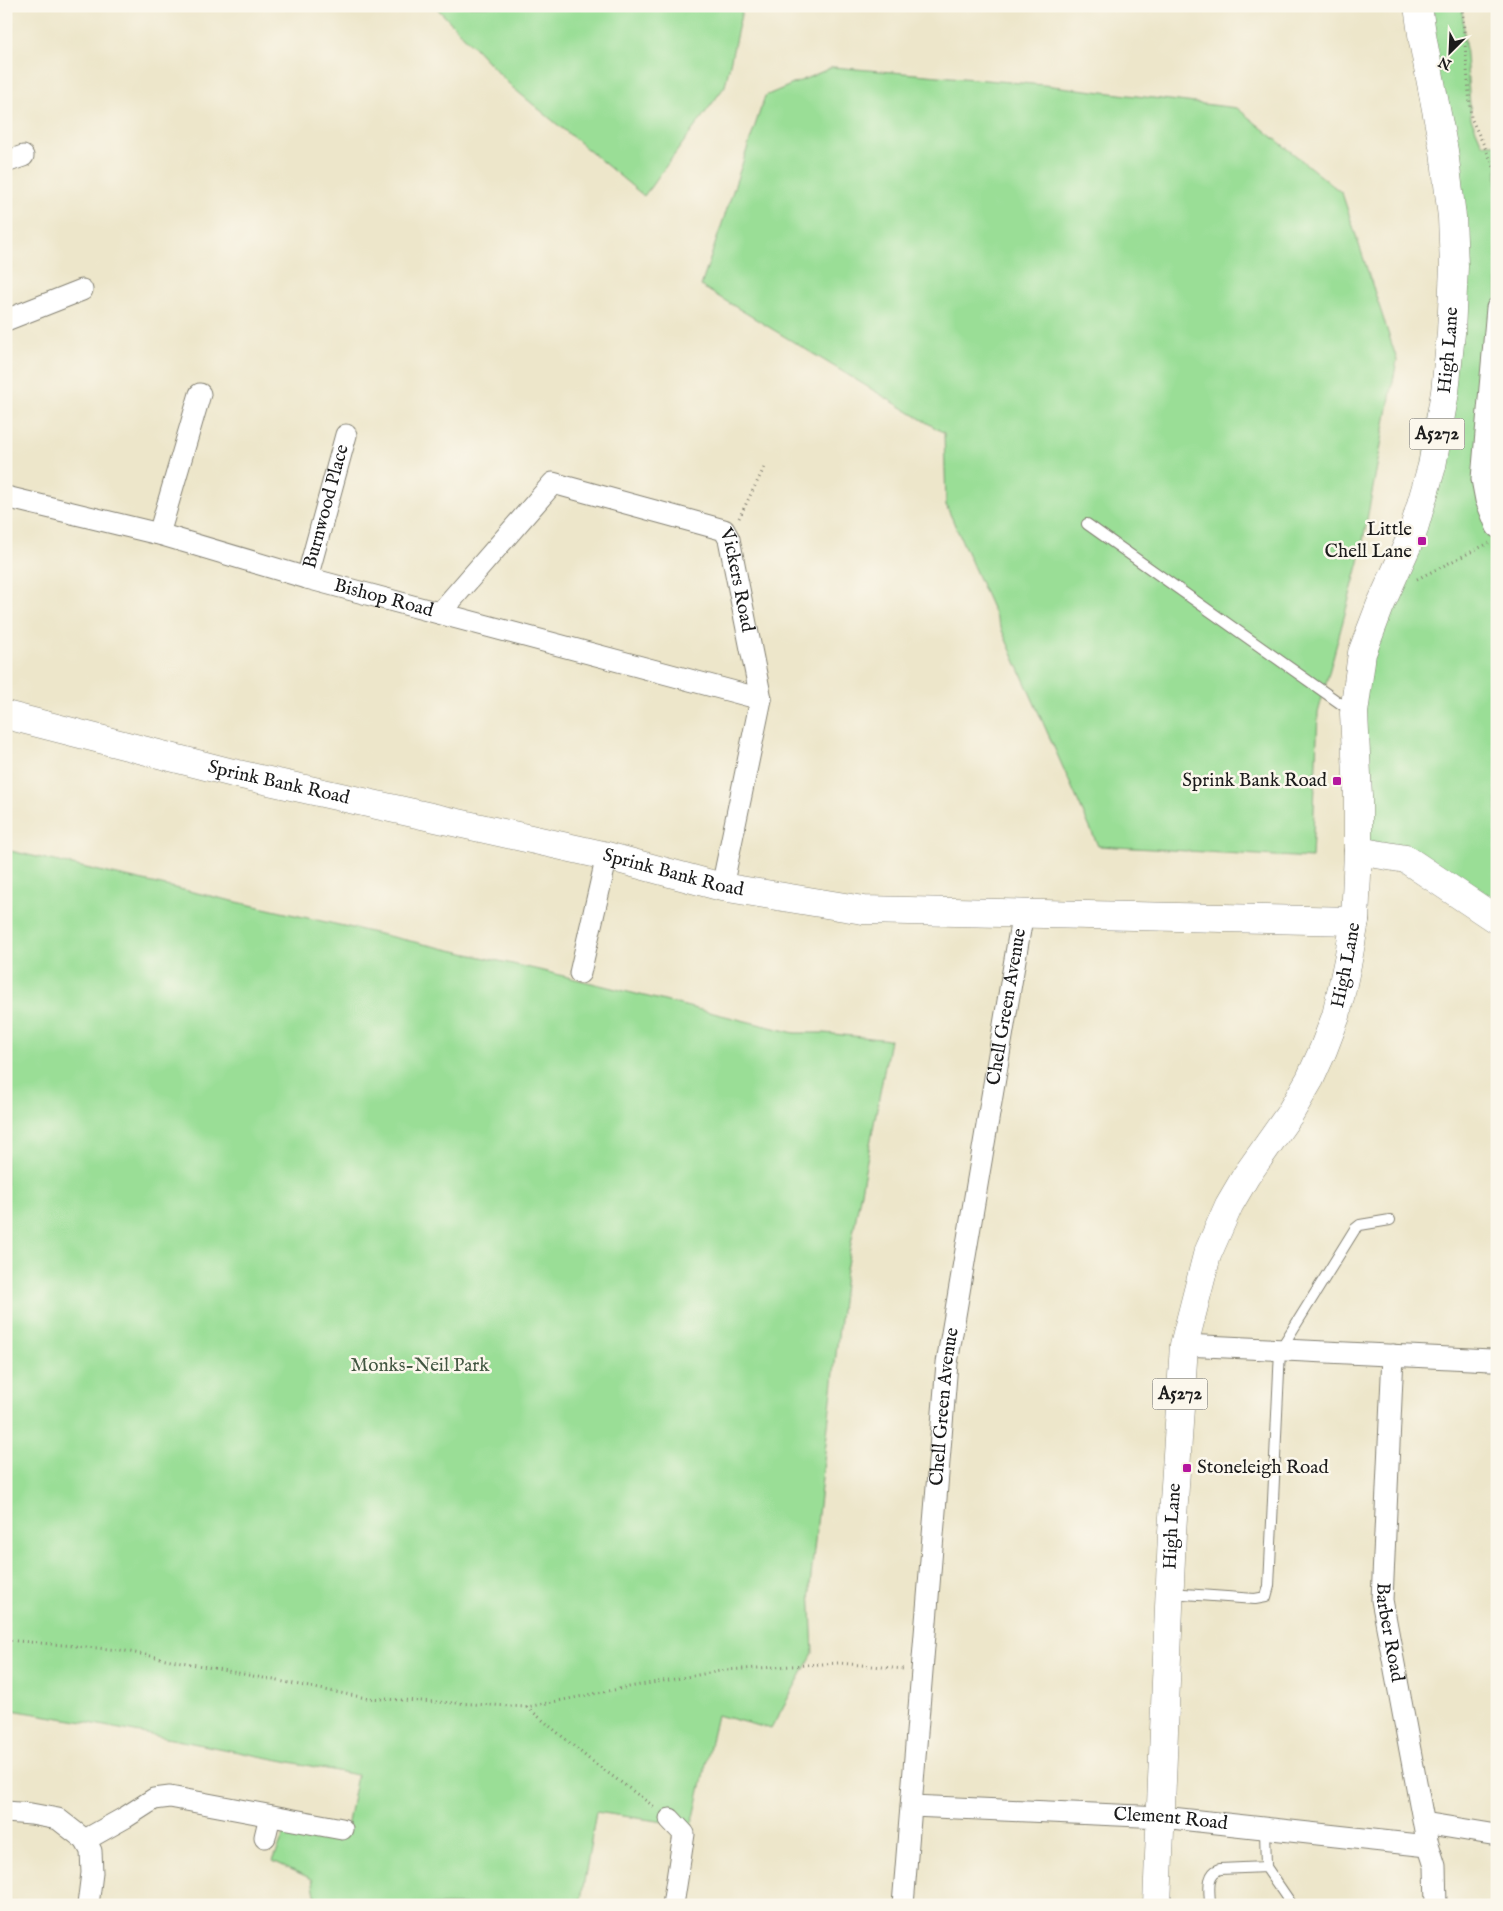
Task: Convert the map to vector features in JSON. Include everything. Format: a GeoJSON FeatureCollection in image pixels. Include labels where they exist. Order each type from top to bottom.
{"type":"FeatureCollection","features":[{"type":"Feature","properties":{"kind":"main road","name":"High Lane"},"geometry":{"type":"LineString","coordinates":[[1157,1905],[1170,1593],[1184,1345],[1208,1255],[1229,1205],[1246,1176],[1289,1115],[1310,1079],[1324,1050],[1336,1016],[1355,921],[1358,796],[1354,713],[1362,653],[1388,586],[1412,535],[1432,466],[1445,392],[1451,333],[1454,266],[1452,217],[1444,151],[1418,6]]}},
{"type":"Feature","properties":{"kind":"main road","name":"Sprink Bank Road"},"geometry":{"type":"LineString","coordinates":[[6,715],[233,773],[607,856],[722,887],[863,910],[1023,912],[1355,921]]}},
{"type":"Feature","properties":{"kind":"main road"},"geometry":{"type":"LineString","coordinates":[[1358,851],[1406,860],[1497,920]]}},
{"type":"Feature","properties":{"kind":"street"},"geometry":{"type":"LineString","coordinates":[[6,320],[82,290]]}},
{"type":"Feature","properties":{"kind":"street"},"geometry":{"type":"LineString","coordinates":[[1497,308],[1482,479],[1486,500],[1497,527]]}},
{"type":"Feature","properties":{"kind":"street"},"geometry":{"type":"LineString","coordinates":[[159,534],[200,394]]}},
{"type":"Feature","properties":{"kind":"street","name":"Burnwood Place"},"geometry":{"type":"LineString","coordinates":[[307,578],[346,435]]}},
{"type":"Feature","properties":{"kind":"street","name":"Vickers Road"},"geometry":{"type":"LineString","coordinates":[[440,613],[554,483],[724,530],[729,539],[761,699],[722,887]]}},
{"type":"Feature","properties":{"kind":"street","name":"Bishop Road"},"geometry":{"type":"LineString","coordinates":[[7,502],[159,534],[307,578],[761,699]]}},
{"type":"Feature","properties":{"kind":"street"},"geometry":{"type":"LineString","coordinates":[[580,973],[607,856]]}},
{"type":"Feature","properties":{"kind":"street","name":"Chell Green Avenue"},"geometry":{"type":"LineString","coordinates":[[903,1905],[947,1363],[1023,912]]}},
{"type":"Feature","properties":{"kind":"street"},"geometry":{"type":"LineString","coordinates":[[1184,1345],[1491,1360],[1497,1358]]}},
{"type":"Feature","properties":{"kind":"street","name":"Barber Road"},"geometry":{"type":"LineString","coordinates":[[1393,1355],[1382,1600],[1428,1846],[1435,1866],[1436,1905]]}},
{"type":"Feature","properties":{"kind":"street"},"geometry":{"type":"LineString","coordinates":[[85,1840],[154,1799],[170,1797],[267,1827],[342,1829]]}},
{"type":"Feature","properties":{"kind":"street","name":"Clement Road"},"geometry":{"type":"LineString","coordinates":[[912,1806],[1162,1817],[1428,1846]]}},
{"type":"Feature","properties":{"kind":"street"},"geometry":{"type":"LineString","coordinates":[[6,1812],[58,1819],[85,1840],[91,1851],[92,1873],[88,1905]]}},
{"type":"Feature","properties":{"kind":"street"},"geometry":{"type":"LineString","coordinates":[[670,1819],[684,1834],[673,1905]]}},
{"type":"Feature","properties":{"kind":"street"},"geometry":{"type":"LineString","coordinates":[[1424,1823],[1497,1835]]}},
{"type":"Feature","properties":{"kind":"lane"},"geometry":{"type":"LineString","coordinates":[[1087,524],[1354,713]]}},
{"type":"Feature","properties":{"kind":"lane"},"geometry":{"type":"LineString","coordinates":[[1170,1593],[1255,1599],[1266,1597],[1268,1592],[1280,1350],[1355,1229],[1360,1225],[1390,1220]]}},
{"type":"Feature","properties":{"kind":"lane"},"geometry":{"type":"LineString","coordinates":[[1265,1829],[1266,1868],[1292,1905]]}},
{"type":"Feature","properties":{"kind":"lane"},"geometry":{"type":"LineString","coordinates":[[1210,1905],[1210,1880],[1216,1870],[1266,1868]]}},
{"type":"Feature","properties":{"kind":"path"},"geometry":{"type":"LineString","coordinates":[[1462,6],[1471,118],[1497,173]]}},
{"type":"Feature","properties":{"kind":"path"},"geometry":{"type":"LineString","coordinates":[[729,539],[764,468]]}},
{"type":"Feature","properties":{"kind":"path"},"geometry":{"type":"LineString","coordinates":[[1388,586],[1403,586],[1497,539]]}},
{"type":"Feature","properties":{"kind":"path"},"geometry":{"type":"LineString","coordinates":[[6,1640],[120,1650],[366,1698],[527,1707],[726,1670],[839,1663],[921,1671]]}},
{"type":"Feature","properties":{"kind":"path"},"geometry":{"type":"LineString","coordinates":[[527,1707],[589,1759],[670,1819]]}},
{"type":"Feature","properties":{"kind":"green space"},"geometry":{"type":"Polygon","coordinates":[[[435,6],[743,6],[725,86],[644,196],[512,87],[435,6]]]}},
{"type":"Feature","properties":{"kind":"green space"},"geometry":{"type":"Polygon","coordinates":[[[1418,6],[1462,6],[1471,118],[1482,144],[1497,144],[1497,412],[1493,479],[1497,490],[1497,920],[1471,904],[1358,851],[1354,713],[1412,535],[1454,266],[1418,6]]]}},
{"type":"Feature","properties":{"kind":"green space"},"geometry":{"type":"Polygon","coordinates":[[[833,67],[1044,85],[1237,108],[1342,193],[1397,360],[1359,562],[1318,713],[1312,858],[1098,846],[946,505],[944,433],[701,286],[765,96],[833,67]]]}},
{"type":"Feature","properties":{"kind":"green space","name":"Monks-Neil Park"},"geometry":{"type":"Polygon","coordinates":[[[6,850],[539,970],[794,1033],[824,1033],[890,1040],[845,1275],[810,1585],[813,1653],[771,1729],[717,1715],[692,1826],[596,1812],[580,1905],[317,1905],[312,1879],[273,1861],[285,1832],[345,1838],[357,1775],[84,1722],[6,1709],[6,850]]]}},
{"type":"Feature","properties":{"kind":"place","name":"Little Chell Lane"},"geometry":{"type":"Point","coordinates":[1422,541]}},
{"type":"Feature","properties":{"kind":"place","name":"Sprink Bank Road"},"geometry":{"type":"Point","coordinates":[1337,781]}},
{"type":"Feature","properties":{"kind":"place","name":"Stoneleigh Road"},"geometry":{"type":"Point","coordinates":[1187,1468]}}]}
